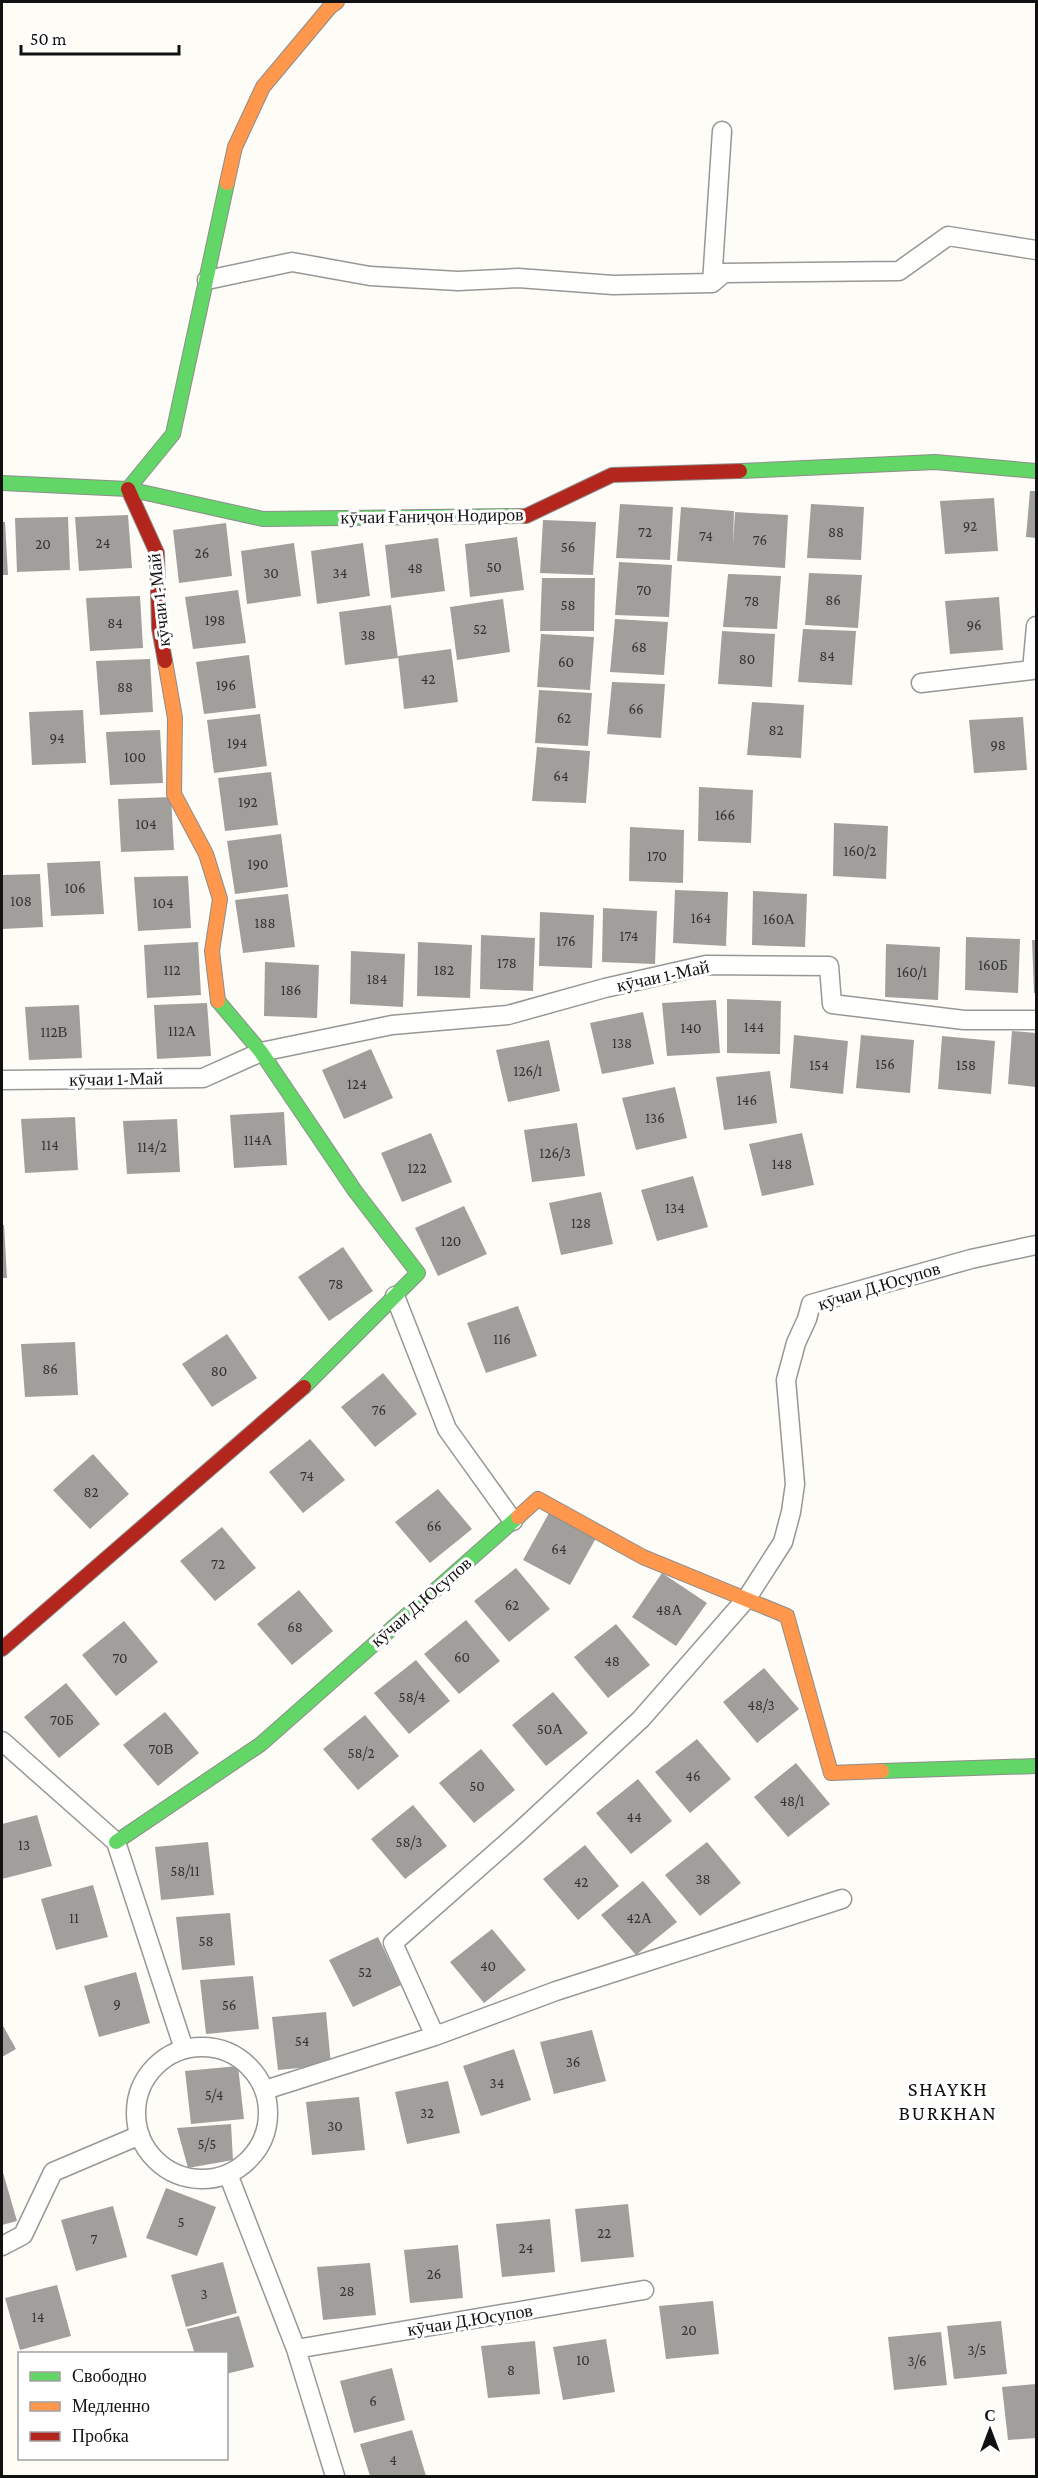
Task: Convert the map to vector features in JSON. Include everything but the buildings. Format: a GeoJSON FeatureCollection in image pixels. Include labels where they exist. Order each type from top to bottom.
{"type":"FeatureCollection","features":[{"type":"Feature","properties":{"kind":"street"},"geometry":{"type":"LineString","coordinates":[[128,489],[173,434],[236,147],[263,87],[330,7],[337,2]]}},
{"type":"Feature","properties":{"kind":"street"},"geometry":{"type":"LineString","coordinates":[[712,283],[722,131]]}},
{"type":"Feature","properties":{"kind":"street"},"geometry":{"type":"LineString","coordinates":[[207,280],[292,262],[370,276],[436,280],[518,278],[613,285],[712,283],[724,273],[899,271],[948,236],[1036,250]]}},
{"type":"Feature","properties":{"kind":"street","name":"кӯчаи Ғаниҷон Нодиров"},"geometry":{"type":"LineString","coordinates":[[2,483],[128,489],[263,519],[526,516],[612,475],[935,462],[1036,471]]}},
{"type":"Feature","properties":{"kind":"street","name":"кӯчаи 1-Май"},"geometry":{"type":"LineString","coordinates":[[128,489],[157,553],[159,628],[175,718],[174,794],[206,854],[220,898],[212,951],[218,1000],[261,1052],[356,1191],[418,1273],[395,1296]]}},
{"type":"Feature","properties":{"kind":"street"},"geometry":{"type":"LineString","coordinates":[[921,683],[1032,670],[1036,626]]}},
{"type":"Feature","properties":{"kind":"street","name":"кӯчаи 1-Май"},"geometry":{"type":"LineString","coordinates":[[2,1080],[203,1078],[261,1052],[392,1025],[508,1015],[605,988],[706,965],[829,966],[832,1004],[964,1020],[1036,1020]]}},
{"type":"Feature","properties":{"kind":"street","name":"кӯчаи Д.Юсупов"},"geometry":{"type":"LineString","coordinates":[[435,2036],[393,1943],[519,1832],[641,1719],[747,1598],[783,1542],[795,1484],[786,1380],[796,1343],[811,1304],[971,1259],[1036,1245]]}},
{"type":"Feature","properties":{"kind":"street"},"geometry":{"type":"LineString","coordinates":[[2,1649],[120,1544],[302,1389],[395,1296],[447,1429],[513,1521]]}},
{"type":"Feature","properties":{"kind":"street","name":"кӯчаи Д.Юсупов"},"geometry":{"type":"LineString","coordinates":[[116,1842],[261,1744],[538,1499],[643,1557],[747,1598]]}},
{"type":"Feature","properties":{"kind":"street"},"geometry":{"type":"LineString","coordinates":[[747,1598],[787,1616],[831,1773],[1036,1766]]}},
{"type":"Feature","properties":{"kind":"street"},"geometry":{"type":"LineString","coordinates":[[2,1741],[116,1842],[184,2049]]}},
{"type":"Feature","properties":{"kind":"street"},"geometry":{"type":"LineString","coordinates":[[265,2090],[435,2036],[556,1991],[842,1899]]}},
{"type":"Feature","properties":{"kind":"street"},"geometry":{"type":"LineString","coordinates":[[209,2047],[233,2054],[252,2069],[265,2090],[269,2115],[263,2139],[249,2160],[228,2174],[202,2179],[175,2174],[154,2158],[140,2135],[136,2108],[143,2082],[160,2061],[184,2049],[209,2047]]}},
{"type":"Feature","properties":{"kind":"street"},"geometry":{"type":"LineString","coordinates":[[2,2246],[23,2235],[54,2172],[140,2135]]}},
{"type":"Feature","properties":{"kind":"street"},"geometry":{"type":"LineString","coordinates":[[228,2174],[296,2349],[335,2476]]}},
{"type":"Feature","properties":{"kind":"street","name":"кӯчаи Д.Юсупов"},"geometry":{"type":"LineString","coordinates":[[296,2349],[644,2290]]}},
{"type":"Feature","properties":{"kind":"traffic: fast"},"geometry":{"type":"LineString","coordinates":[[128,489],[173,434],[227,183]]}},
{"type":"Feature","properties":{"kind":"traffic: fast"},"geometry":{"type":"LineString","coordinates":[[740,471],[935,462],[1036,471]]}},
{"type":"Feature","properties":{"kind":"traffic: fast"},"geometry":{"type":"LineString","coordinates":[[2,483],[128,489],[263,519],[520,516]]}},
{"type":"Feature","properties":{"kind":"traffic: fast"},"geometry":{"type":"LineString","coordinates":[[218,1001],[261,1052],[355,1191],[418,1273],[304,1387]]}},
{"type":"Feature","properties":{"kind":"traffic: fast"},"geometry":{"type":"LineString","coordinates":[[116,1842],[261,1744],[518,1517]]}},
{"type":"Feature","properties":{"kind":"traffic: fast"},"geometry":{"type":"LineString","coordinates":[[882,1771],[1036,1766]]}},
{"type":"Feature","properties":{"kind":"traffic: slow"},"geometry":{"type":"LineString","coordinates":[[227,183],[235,147],[263,87],[330,7],[337,2]]}},
{"type":"Feature","properties":{"kind":"traffic: slow"},"geometry":{"type":"LineString","coordinates":[[165,661],[175,718],[174,794],[206,854],[220,899],[212,951],[218,1001]]}},
{"type":"Feature","properties":{"kind":"traffic: slow"},"geometry":{"type":"LineString","coordinates":[[518,1517],[538,1499],[643,1557],[787,1616],[831,1773],[882,1771]]}},
{"type":"Feature","properties":{"kind":"traffic: jam"},"geometry":{"type":"LineString","coordinates":[[520,516],[526,516],[612,475],[740,471]]}},
{"type":"Feature","properties":{"kind":"traffic: jam"},"geometry":{"type":"LineString","coordinates":[[128,489],[157,553],[159,628],[165,661]]}},
{"type":"Feature","properties":{"kind":"traffic: jam"},"geometry":{"type":"LineString","coordinates":[[2,1649],[304,1387]]}},
{"type":"Feature","properties":{"kind":"district","name":"SHAYKH BURKHAN"},"geometry":{"type":"Point","coordinates":[948,2101]}}]}
